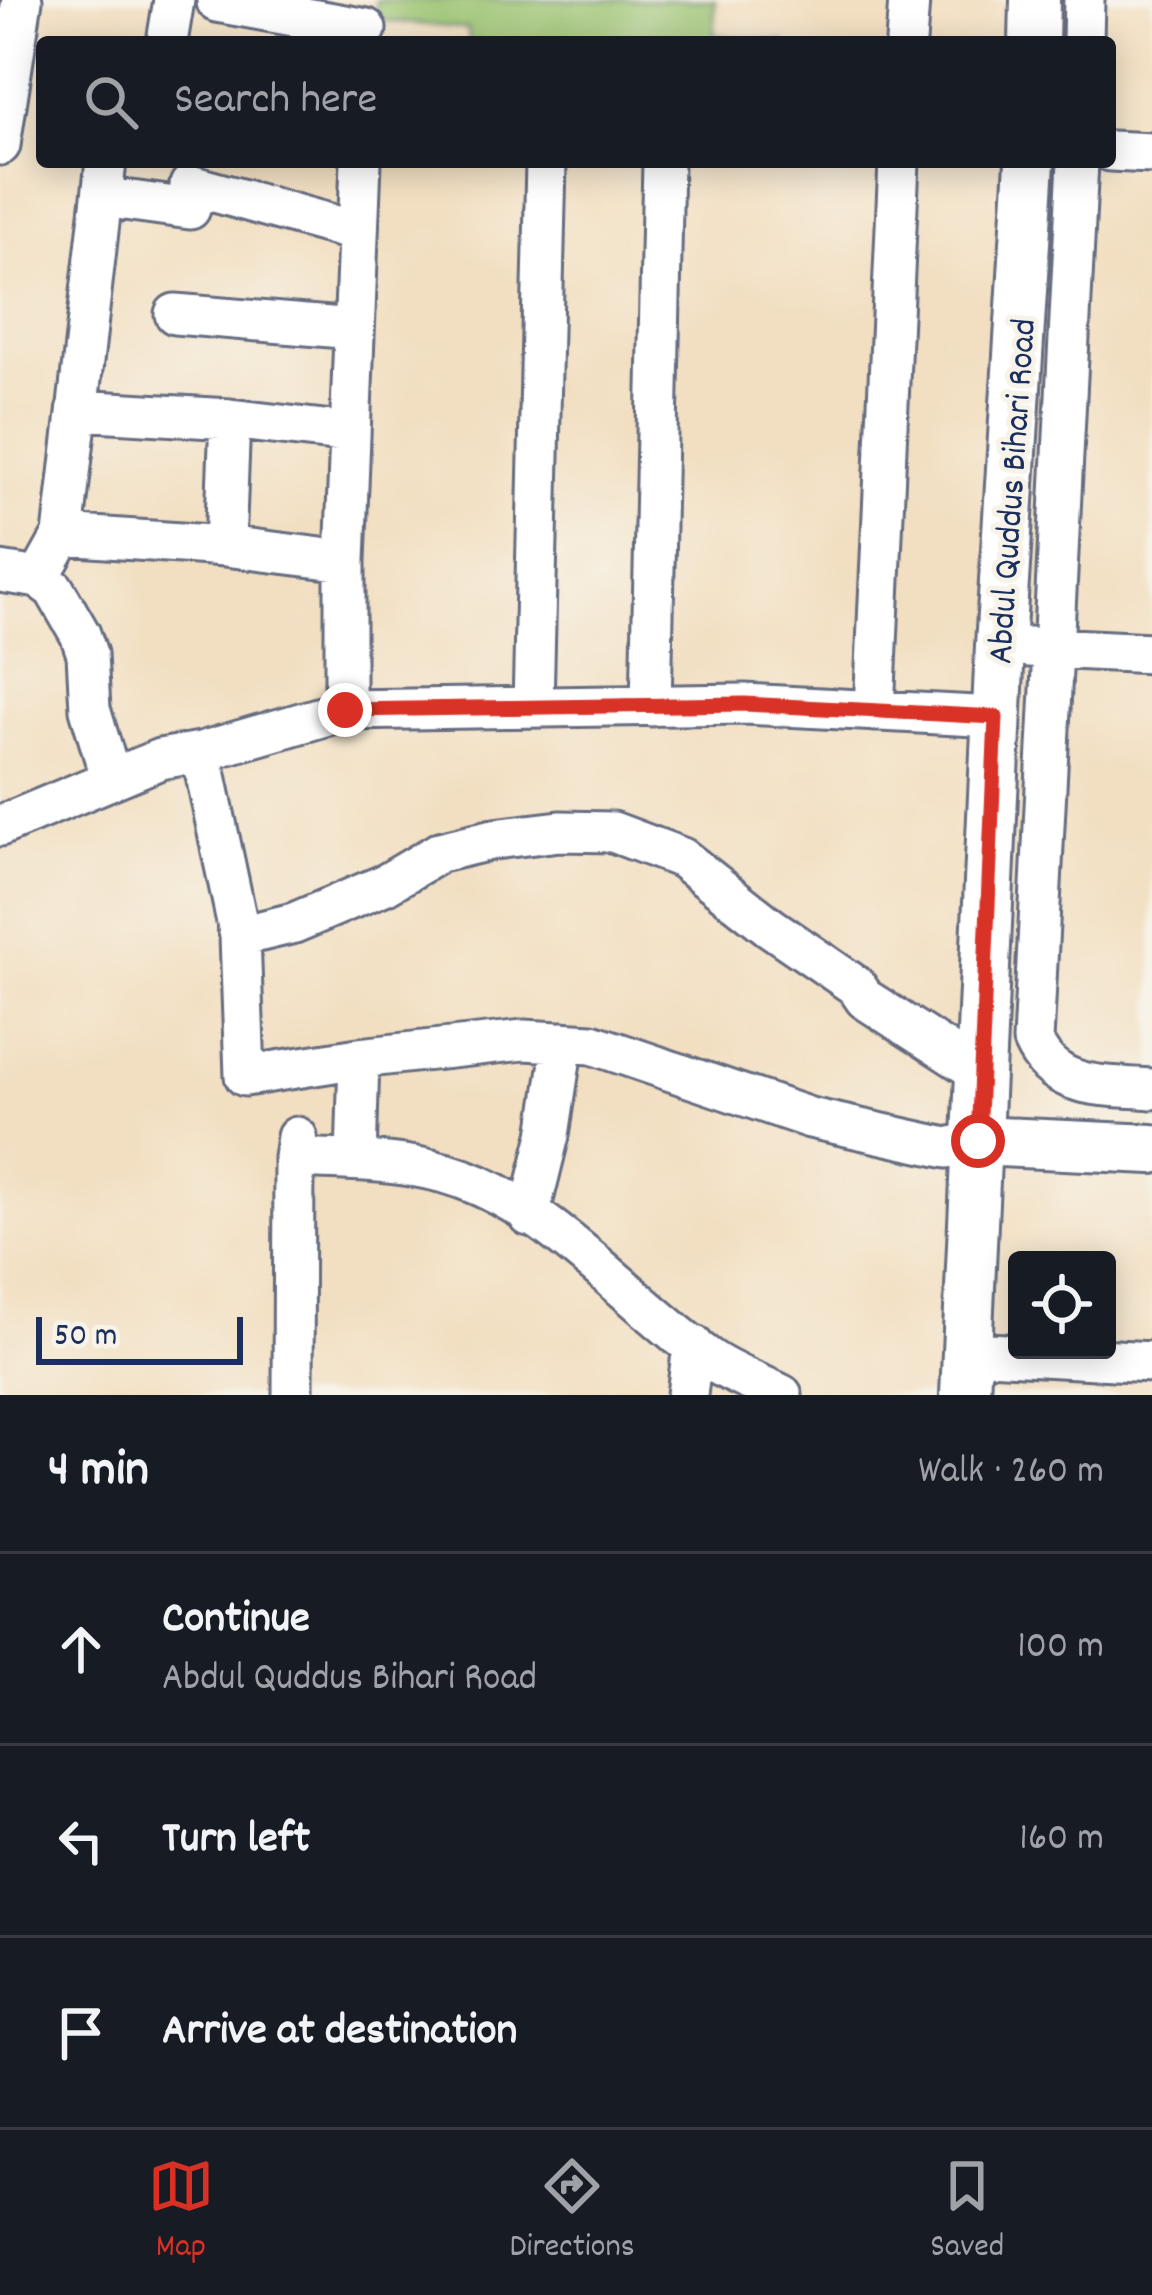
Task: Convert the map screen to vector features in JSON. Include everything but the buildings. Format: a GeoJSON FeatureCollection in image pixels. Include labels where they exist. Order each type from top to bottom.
{"type":"FeatureCollection","features":[{"type":"Feature","properties":{"kind":"main road"},"geometry":{"type":"LineString","coordinates":[[1034,36],[1035,0]]}},
{"type":"Feature","properties":{"kind":"main road","name":"Abdul Quddus Bihari Road"},"geometry":{"type":"LineString","coordinates":[[967,1373],[996,717],[1030,168]]}},
{"type":"Feature","properties":{"kind":"main road"},"geometry":{"type":"LineString","coordinates":[[978,1141],[1152,1149]]}},
{"type":"Feature","properties":{"kind":"street"},"geometry":{"type":"LineString","coordinates":[[168,36],[174,0]]}},
{"type":"Feature","properties":{"kind":"street"},"geometry":{"type":"LineString","coordinates":[[906,36],[909,0]]}},
{"type":"Feature","properties":{"kind":"street"},"geometry":{"type":"LineString","coordinates":[[1083,36],[1084,0]]}},
{"type":"Feature","properties":{"kind":"street"},"geometry":{"type":"LineString","coordinates":[[217,2],[366,24]]}},
{"type":"Feature","properties":{"kind":"street"},"geometry":{"type":"LineString","coordinates":[[1,126],[20,29]]}},
{"type":"Feature","properties":{"kind":"street"},"geometry":{"type":"LineString","coordinates":[[1116,151],[1152,153]]}},
{"type":"Feature","properties":{"kind":"street"},"geometry":{"type":"LineString","coordinates":[[345,710],[345,561],[361,168]]}},
{"type":"Feature","properties":{"kind":"street"},"geometry":{"type":"LineString","coordinates":[[533,707],[546,168]]}},
{"type":"Feature","properties":{"kind":"street"},"geometry":{"type":"LineString","coordinates":[[651,706],[663,168]]}},
{"type":"Feature","properties":{"kind":"street"},"geometry":{"type":"LineString","coordinates":[[874,711],[899,168]]}},
{"type":"Feature","properties":{"kind":"street"},"geometry":{"type":"LineString","coordinates":[[1078,168],[1033,1041],[1041,1059],[1059,1076],[1082,1083],[1152,1089]]}},
{"type":"Feature","properties":{"kind":"street"},"geometry":{"type":"LineString","coordinates":[[40,578],[63,536],[104,180],[190,209],[190,185],[358,232]]}},
{"type":"Feature","properties":{"kind":"street"},"geometry":{"type":"LineString","coordinates":[[175,314],[354,329]]}},
{"type":"Feature","properties":{"kind":"street"},"geometry":{"type":"LineString","coordinates":[[78,410],[230,419],[350,433]]}},
{"type":"Feature","properties":{"kind":"street"},"geometry":{"type":"LineString","coordinates":[[226,546],[230,419]]}},
{"type":"Feature","properties":{"kind":"street"},"geometry":{"type":"LineString","coordinates":[[63,536],[226,546],[345,561]]}},
{"type":"Feature","properties":{"kind":"street"},"geometry":{"type":"LineString","coordinates":[[0,572],[40,578],[54,589],[80,634],[87,654],[90,709],[111,779]]}},
{"type":"Feature","properties":{"kind":"street"},"geometry":{"type":"LineString","coordinates":[[1000,646],[1152,653]]}},
{"type":"Feature","properties":{"kind":"street"},"geometry":{"type":"LineString","coordinates":[[0,826],[160,759],[201,752],[345,710],[745,704],[996,717]]}},
{"type":"Feature","properties":{"kind":"street"},"geometry":{"type":"LineString","coordinates":[[201,752],[240,936],[245,1076],[524,1040],[592,1044],[810,1118],[947,1148],[978,1141]]}},
{"type":"Feature","properties":{"kind":"street"},"geometry":{"type":"LineString","coordinates":[[240,936],[294,923],[386,884],[440,852],[560,831],[613,832],[682,858],[856,986],[865,999],[982,1074]]}},
{"type":"Feature","properties":{"kind":"street"},"geometry":{"type":"LineString","coordinates":[[529,1216],[549,1135],[563,1042]]}},
{"type":"Feature","properties":{"kind":"street"},"geometry":{"type":"LineString","coordinates":[[356,1160],[359,1058]]}},
{"type":"Feature","properties":{"kind":"street"},"geometry":{"type":"LineString","coordinates":[[293,1395],[296,1145],[449,1174],[529,1216],[592,1259],[710,1360],[782,1395]]}},
{"type":"Feature","properties":{"kind":"street"},"geometry":{"type":"LineString","coordinates":[[688,1395],[693,1345]]}},
{"type":"Feature","properties":{"kind":"street"},"geometry":{"type":"LineString","coordinates":[[967,1373],[1140,1373]]}},
{"type":"Feature","properties":{"kind":"green space"},"geometry":{"type":"Polygon","coordinates":[[[376,0],[715,0],[714,35],[724,36],[469,36],[468,29],[376,20],[376,0]]]}},
{"type":"Feature","properties":{"kind":"route"},"geometry":{"type":"LineString","coordinates":[[345,710],[745,704],[996,717],[978,1141]]}}]}
